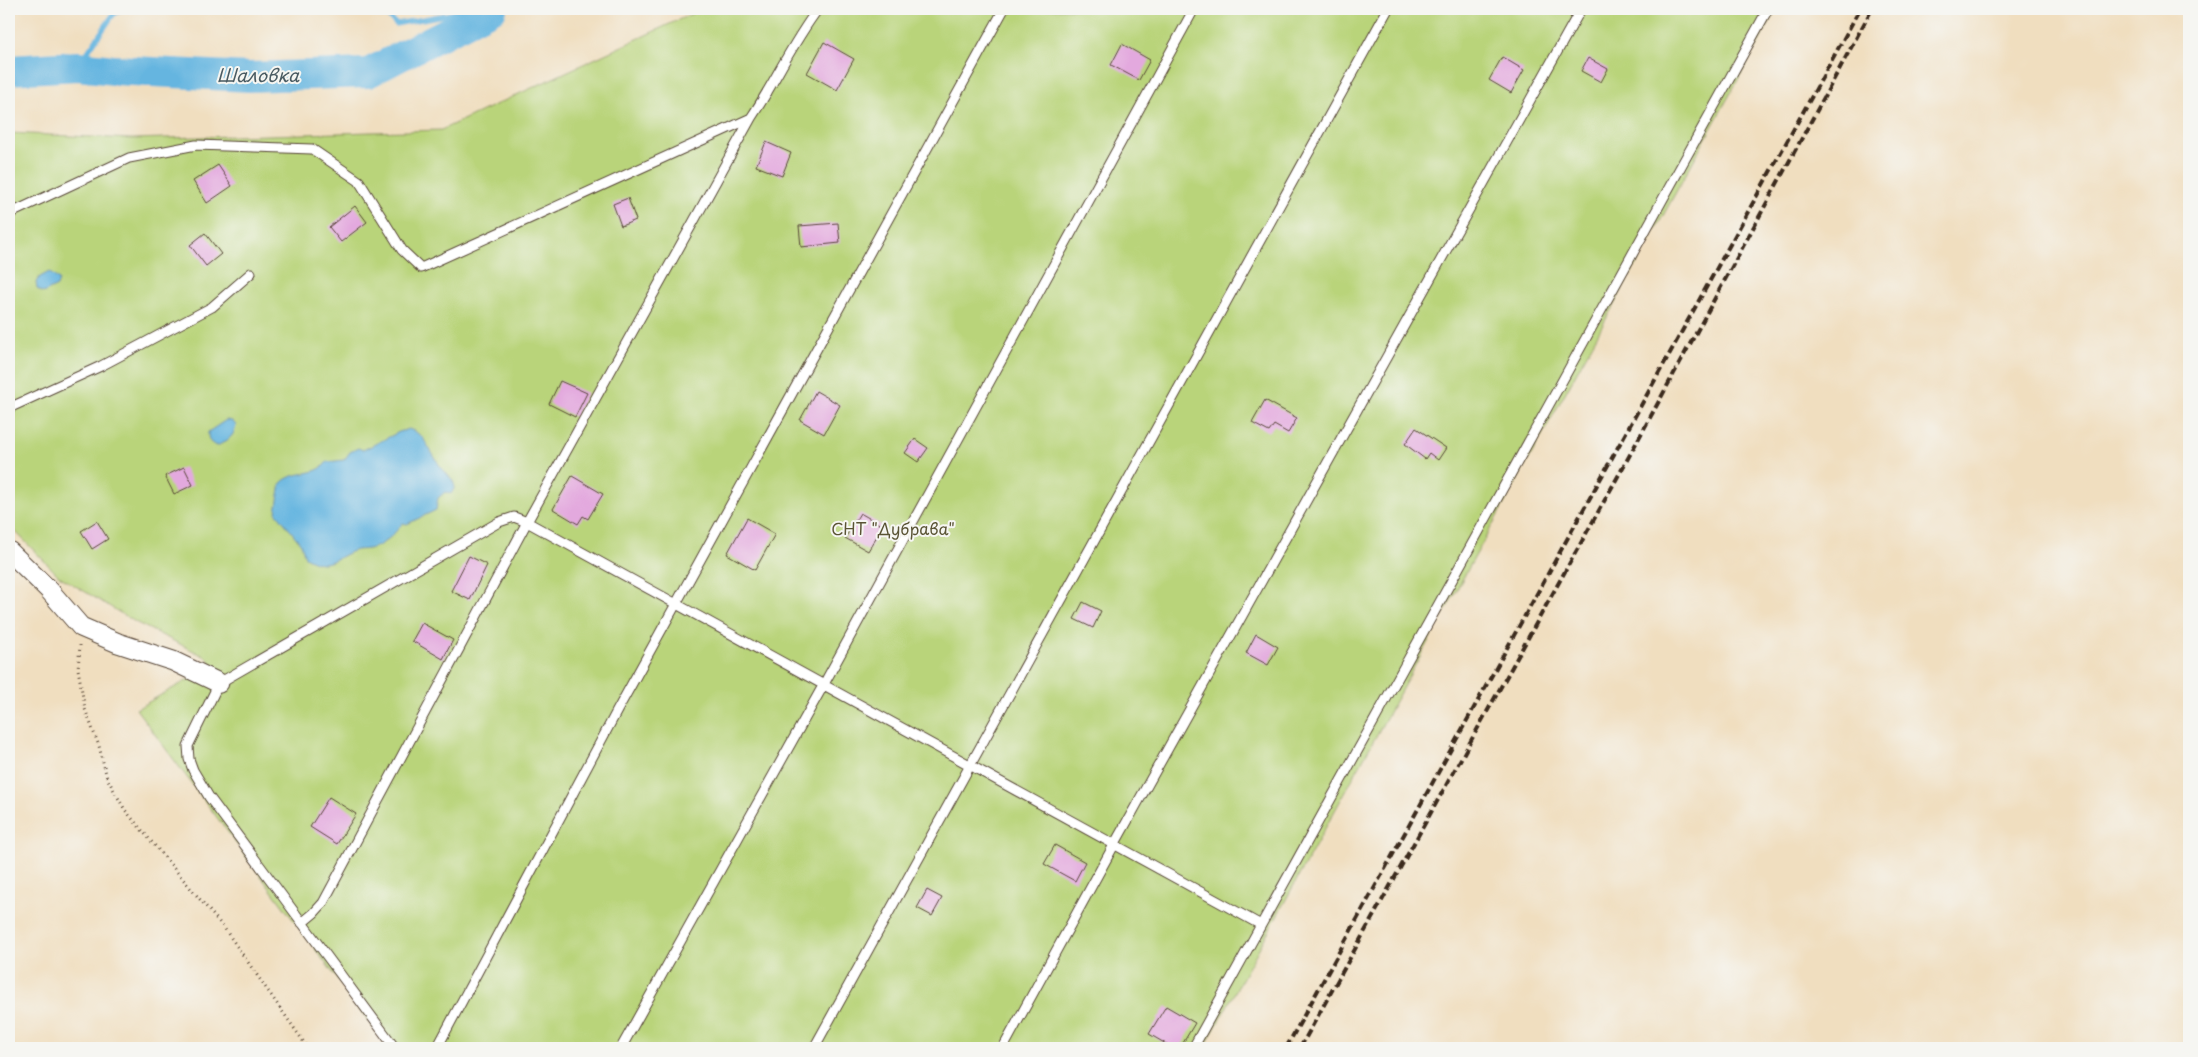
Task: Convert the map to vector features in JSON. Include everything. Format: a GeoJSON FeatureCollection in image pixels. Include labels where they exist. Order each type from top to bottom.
{"type":"FeatureCollection","features":[{"type":"Feature","properties":{"kind":"street"},"geometry":{"type":"LineString","coordinates":[[9,551],[50,590],[81,627],[118,643],[173,661],[219,683]]}},
{"type":"Feature","properties":{"kind":"lane"},"geometry":{"type":"LineString","coordinates":[[302,923],[323,903],[527,522],[751,118],[770,90],[795,41],[818,9]]}},
{"type":"Feature","properties":{"kind":"lane"},"geometry":{"type":"LineString","coordinates":[[437,1048],[618,709],[678,604],[1004,9]]}},
{"type":"Feature","properties":{"kind":"lane"},"geometry":{"type":"LineString","coordinates":[[621,1048],[824,684],[1194,9]]}},
{"type":"Feature","properties":{"kind":"lane"},"geometry":{"type":"LineString","coordinates":[[814,1048],[1388,9]]}},
{"type":"Feature","properties":{"kind":"lane"},"geometry":{"type":"LineString","coordinates":[[1003,1048],[1114,845],[1580,9]]}},
{"type":"Feature","properties":{"kind":"lane"},"geometry":{"type":"LineString","coordinates":[[1193,1048],[1768,9]]}},
{"type":"Feature","properties":{"kind":"lane"},"geometry":{"type":"LineString","coordinates":[[9,214],[128,158],[196,145],[312,149],[359,181],[402,250],[421,268],[751,118]]}},
{"type":"Feature","properties":{"kind":"lane"},"geometry":{"type":"LineString","coordinates":[[9,408],[101,366],[212,308],[250,273]]}},
{"type":"Feature","properties":{"kind":"lane"},"geometry":{"type":"LineString","coordinates":[[395,1048],[209,797],[189,760],[188,746],[219,683],[499,522],[514,517],[527,522],[678,604],[1260,925]]}},
{"type":"Feature","properties":{"kind":"path"},"geometry":{"type":"LineString","coordinates":[[81,627],[78,669],[85,709],[99,746],[107,778],[125,810],[224,928],[308,1048]]}},
{"type":"Feature","properties":{"kind":"green space","name":"СНТ \"Дубрава\""},"geometry":{"type":"Polygon","coordinates":[[[702,9],[1777,9],[1204,1048],[389,1048],[136,709],[211,667],[208,658],[137,623],[59,576],[9,525],[9,133],[132,139],[441,130],[702,9]]]}},
{"type":"Feature","properties":{"kind":"water"},"geometry":{"type":"Polygon","coordinates":[[[49,272],[59,280],[57,286],[43,293],[37,289],[36,282],[40,277],[49,272]]]}},
{"type":"Feature","properties":{"kind":"water"},"geometry":{"type":"Polygon","coordinates":[[[226,420],[232,421],[236,425],[234,432],[230,438],[217,446],[212,444],[208,437],[208,432],[226,420]]]}},
{"type":"Feature","properties":{"kind":"water"},"geometry":{"type":"Polygon","coordinates":[[[409,429],[423,438],[440,466],[453,481],[455,487],[451,494],[445,492],[438,498],[436,510],[407,524],[403,523],[392,536],[379,546],[355,550],[325,563],[319,563],[305,557],[301,544],[276,512],[281,483],[292,476],[317,470],[327,462],[344,460],[350,452],[358,448],[363,450],[409,429]]]}},
{"type":"Feature","properties":{"kind":"building"},"geometry":{"type":"Polygon","coordinates":[[[824,42],[854,59],[837,90],[807,73],[824,42]]]}},
{"type":"Feature","properties":{"kind":"building"},"geometry":{"type":"Polygon","coordinates":[[[1122,44],[1150,60],[1139,80],[1111,65],[1122,44]]]}},
{"type":"Feature","properties":{"kind":"building"},"geometry":{"type":"Polygon","coordinates":[[[1502,57],[1524,70],[1511,93],[1489,80],[1502,57]]]}},
{"type":"Feature","properties":{"kind":"building"},"geometry":{"type":"Polygon","coordinates":[[[1588,58],[1608,69],[1601,82],[1581,71],[1588,58]]]}},
{"type":"Feature","properties":{"kind":"building"},"geometry":{"type":"Polygon","coordinates":[[[766,142],[791,153],[782,176],[756,166],[766,142]]]}},
{"type":"Feature","properties":{"kind":"building"},"geometry":{"type":"Polygon","coordinates":[[[218,165],[232,186],[207,203],[193,181],[218,165]]]}},
{"type":"Feature","properties":{"kind":"building"},"geometry":{"type":"Polygon","coordinates":[[[628,198],[636,220],[621,226],[613,204],[628,198]]]}},
{"type":"Feature","properties":{"kind":"building"},"geometry":{"type":"Polygon","coordinates":[[[355,206],[367,222],[341,242],[329,227],[355,206]]]}},
{"type":"Feature","properties":{"kind":"building"},"geometry":{"type":"Polygon","coordinates":[[[838,223],[840,243],[801,247],[799,226],[838,223]]]}},
{"type":"Feature","properties":{"kind":"building"},"geometry":{"type":"Polygon","coordinates":[[[205,233],[221,254],[206,266],[190,245],[205,233]]]}},
{"type":"Feature","properties":{"kind":"building"},"geometry":{"type":"Polygon","coordinates":[[[560,381],[587,393],[575,417],[549,404],[560,381]]]}},
{"type":"Feature","properties":{"kind":"building"},"geometry":{"type":"Polygon","coordinates":[[[816,391],[840,405],[824,434],[800,420],[816,391]]]}},
{"type":"Feature","properties":{"kind":"building"},"geometry":{"type":"Polygon","coordinates":[[[1265,400],[1297,418],[1288,433],[1274,425],[1269,432],[1252,423],[1265,400]]]}},
{"type":"Feature","properties":{"kind":"building"},"geometry":{"type":"Polygon","coordinates":[[[1416,428],[1446,448],[1438,460],[1429,453],[1425,459],[1405,444],[1416,428]]]}},
{"type":"Feature","properties":{"kind":"building"},"geometry":{"type":"Polygon","coordinates":[[[915,439],[928,448],[918,462],[905,453],[915,439]]]}},
{"type":"Feature","properties":{"kind":"building"},"geometry":{"type":"Polygon","coordinates":[[[184,467],[193,485],[174,494],[165,476],[184,467]]]}},
{"type":"Feature","properties":{"kind":"building"},"geometry":{"type":"Polygon","coordinates":[[[572,476],[603,494],[588,519],[583,516],[578,524],[553,509],[572,476]]]}},
{"type":"Feature","properties":{"kind":"building"},"geometry":{"type":"Polygon","coordinates":[[[860,513],[883,526],[868,551],[845,538],[860,513]]]}},
{"type":"Feature","properties":{"kind":"building"},"geometry":{"type":"Polygon","coordinates":[[[747,518],[775,534],[755,570],[727,554],[747,518]]]}},
{"type":"Feature","properties":{"kind":"building"},"geometry":{"type":"Polygon","coordinates":[[[97,521],[108,539],[92,549],[81,531],[97,521]]]}},
{"type":"Feature","properties":{"kind":"building"},"geometry":{"type":"Polygon","coordinates":[[[469,556],[487,565],[470,600],[451,591],[469,556]]]}},
{"type":"Feature","properties":{"kind":"building"},"geometry":{"type":"Polygon","coordinates":[[[1083,602],[1101,611],[1093,628],[1074,619],[1083,602]]]}},
{"type":"Feature","properties":{"kind":"building"},"geometry":{"type":"Polygon","coordinates":[[[422,623],[453,640],[443,659],[412,641],[422,623]]]}},
{"type":"Feature","properties":{"kind":"building"},"geometry":{"type":"Polygon","coordinates":[[[1256,634],[1278,647],[1268,665],[1246,653],[1256,634]]]}},
{"type":"Feature","properties":{"kind":"building"},"geometry":{"type":"Polygon","coordinates":[[[329,797],[356,814],[337,844],[310,827],[329,797]]]}},
{"type":"Feature","properties":{"kind":"building"},"geometry":{"type":"Polygon","coordinates":[[[1055,845],[1085,862],[1075,881],[1044,864],[1055,845]]]}},
{"type":"Feature","properties":{"kind":"building"},"geometry":{"type":"Polygon","coordinates":[[[927,890],[942,898],[932,916],[917,908],[927,890]]]}},
{"type":"Feature","properties":{"kind":"building"},"geometry":{"type":"Polygon","coordinates":[[[1166,1006],[1195,1023],[1180,1048],[1173,1048],[1149,1034],[1166,1006]]]}},
{"type":"Feature","properties":{"kind":"waterway"},"geometry":{"type":"LineString","coordinates":[[78,66],[113,15],[122,9]]}},
{"type":"Feature","properties":{"kind":"waterway"},"geometry":{"type":"LineString","coordinates":[[380,9],[396,24],[455,13],[457,9]]}},
{"type":"Feature","properties":{"kind":"waterway","name":"Шаловка"},"geometry":{"type":"LineString","coordinates":[[9,70],[78,66],[114,70],[249,77],[368,73],[492,9]]}},
{"type":"Feature","properties":{"kind":"railway"},"geometry":{"type":"LineString","coordinates":[[1286,1048],[1860,9]]}},
{"type":"Feature","properties":{"kind":"railway"},"geometry":{"type":"LineString","coordinates":[[1300,1048],[1627,460],[1872,9]]}}]}
